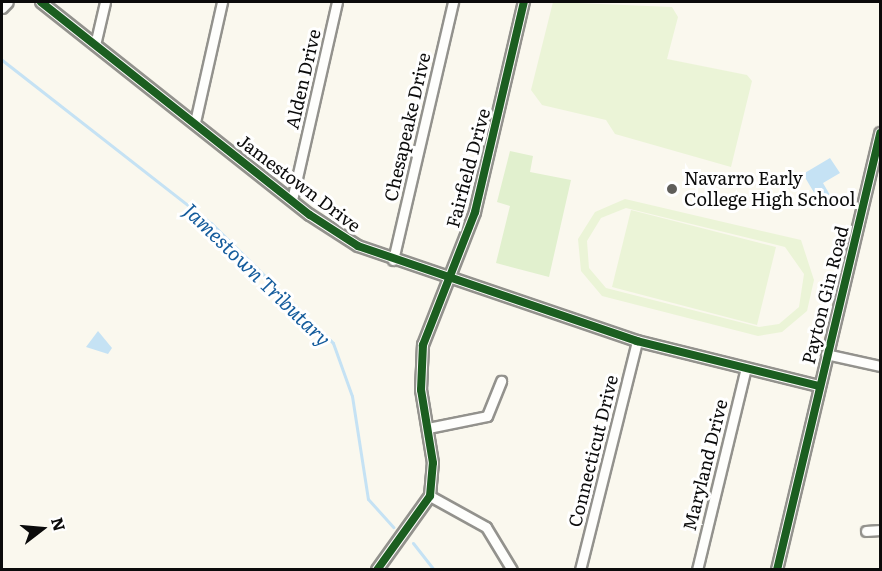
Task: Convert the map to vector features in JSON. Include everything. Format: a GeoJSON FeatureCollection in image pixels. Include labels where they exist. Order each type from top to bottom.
{"type":"FeatureCollection","features":[{"type":"Feature","properties":{"kind":"street"},"geometry":{"type":"LineString","coordinates":[[2,8],[8,2]]}},
{"type":"Feature","properties":{"kind":"street","name":"Jamestown Drive"},"geometry":{"type":"LineString","coordinates":[[41,2],[342,238],[393,260],[637,341],[819,386]]}},
{"type":"Feature","properties":{"kind":"street"},"geometry":{"type":"LineString","coordinates":[[96,45],[105,2]]}},
{"type":"Feature","properties":{"kind":"street"},"geometry":{"type":"LineString","coordinates":[[195,122],[222,2]]}},
{"type":"Feature","properties":{"kind":"street","name":"Alden Drive"},"geometry":{"type":"LineString","coordinates":[[292,200],[337,2]]}},
{"type":"Feature","properties":{"kind":"street","name":"Chesapeake Drive"},"geometry":{"type":"LineString","coordinates":[[393,260],[453,2]]}},
{"type":"Feature","properties":{"kind":"street","name":"Fairfield Drive"},"geometry":{"type":"LineString","coordinates":[[430,496],[433,463],[421,360],[446,278],[475,212],[524,2]]}},
{"type":"Feature","properties":{"kind":"street","name":"Payton Gin Road"},"geometry":{"type":"LineString","coordinates":[[777,570],[826,354],[880,133]]}},
{"type":"Feature","properties":{"kind":"street","name":"Connecticut Drive"},"geometry":{"type":"LineString","coordinates":[[580,570],[637,341]]}},
{"type":"Feature","properties":{"kind":"street"},"geometry":{"type":"LineString","coordinates":[[826,354],[880,366]]}},
{"type":"Feature","properties":{"kind":"street","name":"Maryland Drive"},"geometry":{"type":"LineString","coordinates":[[697,570],[746,368]]}},
{"type":"Feature","properties":{"kind":"street"},"geometry":{"type":"LineString","coordinates":[[428,428],[487,416],[501,381]]}},
{"type":"Feature","properties":{"kind":"street"},"geometry":{"type":"LineString","coordinates":[[377,570],[430,496],[486,527],[512,570]]}},
{"type":"Feature","properties":{"kind":"street"},"geometry":{"type":"LineString","coordinates":[[866,531],[880,530]]}},
{"type":"Feature","properties":{"kind":"green space"},"geometry":{"type":"Polygon","coordinates":[[[553,2],[672,7],[678,17],[667,59],[747,75],[752,81],[731,167],[615,134],[606,120],[542,105],[531,90],[553,2]]]}},
{"type":"Feature","properties":{"kind":"green space"},"geometry":{"type":"Polygon","coordinates":[[[510,151],[533,156],[530,172],[571,180],[549,277],[496,263],[510,206],[497,202],[510,151]]]}},
{"type":"Feature","properties":{"kind":"green space"},"geometry":{"type":"Polygon","coordinates":[[[625,199],[801,240],[814,280],[807,311],[782,332],[758,336],[602,296],[581,271],[578,239],[595,212],[625,199]],[[626,208],[601,218],[587,241],[589,268],[606,288],[759,327],[779,324],[799,307],[804,274],[785,247],[626,208]]]}},
{"type":"Feature","properties":{"kind":"green space"},"geometry":{"type":"Polygon","coordinates":[[[631,210],[776,247],[757,325],[612,287],[631,210]]]}},
{"type":"Feature","properties":{"kind":"water"},"geometry":{"type":"Polygon","coordinates":[[[830,158],[840,173],[823,183],[830,195],[819,201],[803,174],[830,158]]]}},
{"type":"Feature","properties":{"kind":"water"},"geometry":{"type":"Polygon","coordinates":[[[98,331],[112,348],[108,354],[86,347],[98,331]]]}},
{"type":"Feature","properties":{"kind":"waterway","name":"Jamestown Tributary"},"geometry":{"type":"LineString","coordinates":[[2,60],[211,223],[333,343],[352,396],[368,499],[393,527]]}},
{"type":"Feature","properties":{"kind":"waterway","name":"Jamestown Tributary"},"geometry":{"type":"LineString","coordinates":[[413,543],[434,570]]}},
{"type":"Feature","properties":{"kind":"cycle path"},"geometry":{"type":"LineString","coordinates":[[41,2],[310,215],[358,246],[637,341],[819,386]]}},
{"type":"Feature","properties":{"kind":"cycle path"},"geometry":{"type":"LineString","coordinates":[[377,570],[430,496],[433,463],[421,390],[423,345],[475,212],[524,2]]}},
{"type":"Feature","properties":{"kind":"cycle path"},"geometry":{"type":"LineString","coordinates":[[777,570],[880,133]]}},
{"type":"Feature","properties":{"kind":"place","name":"Navarro Early College High School"},"geometry":{"type":"Point","coordinates":[672,189]}}]}
